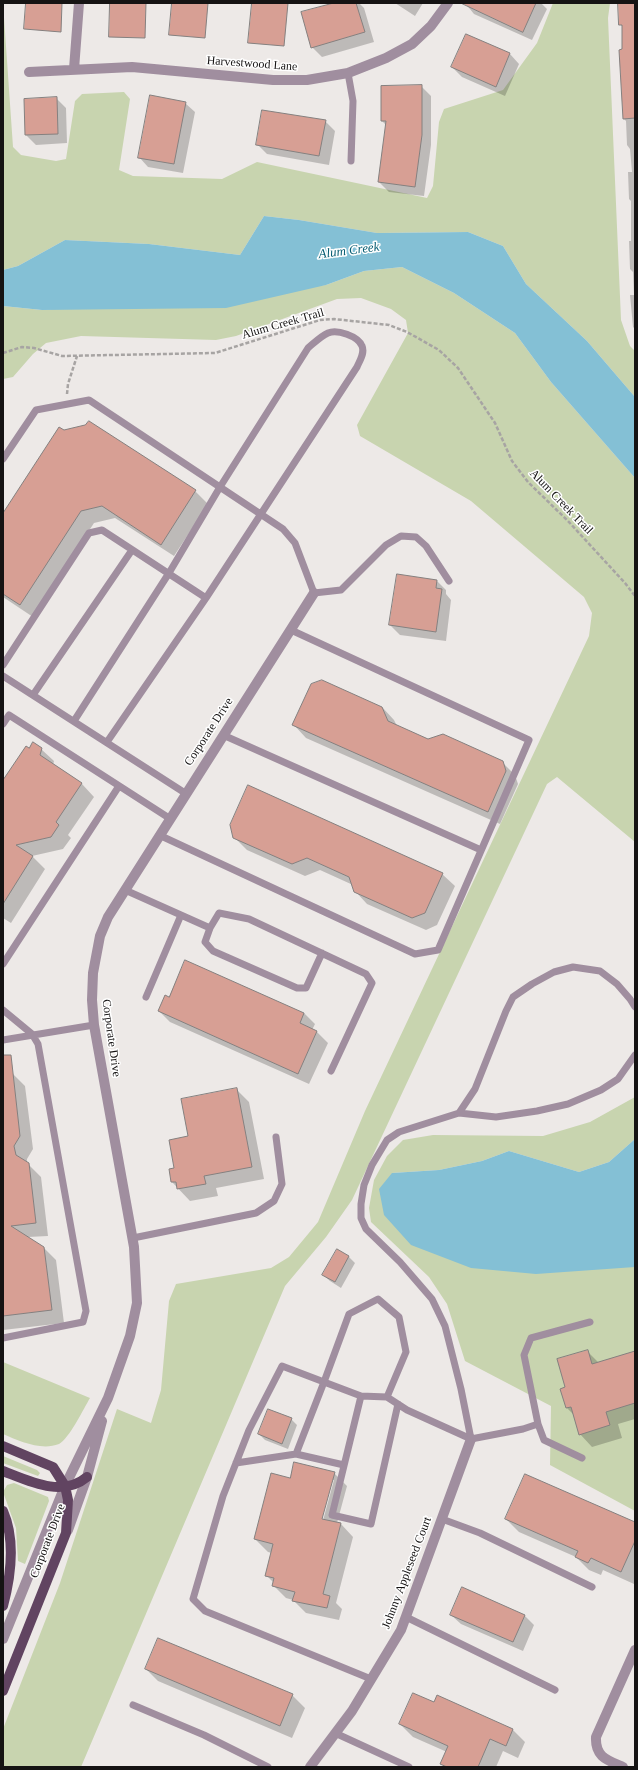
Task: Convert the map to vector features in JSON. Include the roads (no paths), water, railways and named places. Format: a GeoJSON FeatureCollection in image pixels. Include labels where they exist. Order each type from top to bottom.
{"type":"FeatureCollection","features":[{"type":"Feature","properties":{"kind":"main road"},"geometry":{"type":"LineString","coordinates":[[3,1446],[53,1467],[65,1486],[68,1500],[66,1533]]}},
{"type":"Feature","properties":{"kind":"main road"},"geometry":{"type":"LineString","coordinates":[[3,1471],[46,1487],[65,1486],[79,1482],[87,1477]]}},
{"type":"Feature","properties":{"kind":"main road"},"geometry":{"type":"LineString","coordinates":[[3,1511],[9,1535],[10,1552],[8,1584],[3,1606]]}},
{"type":"Feature","properties":{"kind":"main road","name":"Corporate Drive"},"geometry":{"type":"LineString","coordinates":[[3,1691],[66,1533]]}},
{"type":"Feature","properties":{"kind":"street"},"geometry":{"type":"LineString","coordinates":[[74,69],[79,3]]}},
{"type":"Feature","properties":{"kind":"street","name":"Harvestwood Lane"},"geometry":{"type":"LineString","coordinates":[[29,72],[132,67],[273,80],[307,80],[348,73],[386,58],[412,44],[431,26],[448,3]]}},
{"type":"Feature","properties":{"kind":"street","name":"Corporate Drive"},"geometry":{"type":"LineString","coordinates":[[66,1533],[87,1477],[108,1398],[130,1336],[137,1303],[133,1238],[94,1025],[92,1000],[93,973],[100,936],[108,917],[169,818],[314,593]]}},
{"type":"Feature","properties":{"kind":"street","name":"Corporate Drive"},"geometry":{"type":"LineString","coordinates":[[3,1639],[65,1486],[108,1398]]}},
{"type":"Feature","properties":{"kind":"street","name":"Johnny Appleseed Court"},"geometry":{"type":"LineString","coordinates":[[310,1767],[352,1710],[401,1630],[471,1439]]}},
{"type":"Feature","properties":{"kind":"street"},"geometry":{"type":"LineString","coordinates":[[623,1767],[606,1760],[599,1754],[596,1746],[596,1737],[635,1650]]}},
{"type":"Feature","properties":{"kind":"lane"},"geometry":{"type":"LineString","coordinates":[[348,73],[353,102],[351,161]]}},
{"type":"Feature","properties":{"kind":"lane"},"geometry":{"type":"LineString","coordinates":[[74,721],[169,573],[220,487],[308,348],[329,332],[338,332],[356,338],[362,345],[363,354],[357,367],[206,598],[107,742]]}},
{"type":"Feature","properties":{"kind":"lane"},"geometry":{"type":"LineString","coordinates":[[3,459],[36,410],[89,400],[283,529],[295,543],[314,593],[341,590],[386,545],[401,536],[416,537],[426,546],[449,581]]}},
{"type":"Feature","properties":{"kind":"lane"},"geometry":{"type":"LineString","coordinates":[[3,665],[90,533],[102,530],[206,598]]}},
{"type":"Feature","properties":{"kind":"lane"},"geometry":{"type":"LineString","coordinates":[[33,695],[132,550]]}},
{"type":"Feature","properties":{"kind":"lane"},"geometry":{"type":"LineString","coordinates":[[159,835],[415,954],[438,950],[529,740],[290,630]]}},
{"type":"Feature","properties":{"kind":"lane"},"geometry":{"type":"LineString","coordinates":[[3,676],[185,793]]}},
{"type":"Feature","properties":{"kind":"lane"},"geometry":{"type":"LineString","coordinates":[[3,724],[6,713],[169,818]]}},
{"type":"Feature","properties":{"kind":"lane"},"geometry":{"type":"LineString","coordinates":[[223,735],[481,850]]}},
{"type":"Feature","properties":{"kind":"lane"},"geometry":{"type":"LineString","coordinates":[[3,964],[120,786]]}},
{"type":"Feature","properties":{"kind":"lane"},"geometry":{"type":"LineString","coordinates":[[125,890],[210,928]]}},
{"type":"Feature","properties":{"kind":"lane"},"geometry":{"type":"LineString","coordinates":[[322,953],[306,988],[297,988],[214,951],[205,942],[210,928],[219,913],[249,919],[322,953],[366,974],[372,983],[331,1071]]}},
{"type":"Feature","properties":{"kind":"lane"},"geometry":{"type":"LineString","coordinates":[[146,998],[181,915]]}},
{"type":"Feature","properties":{"kind":"lane"},"geometry":{"type":"LineString","coordinates":[[459,1113],[475,1090],[513,997],[532,984],[554,972],[573,967],[600,971],[617,984],[635,1007]]}},
{"type":"Feature","properties":{"kind":"lane"},"geometry":{"type":"LineString","coordinates":[[3,1010],[32,1034],[38,1044],[86,1311],[83,1322],[3,1338]]}},
{"type":"Feature","properties":{"kind":"lane"},"geometry":{"type":"LineString","coordinates":[[3,1040],[32,1034],[94,1025]]}},
{"type":"Feature","properties":{"kind":"lane"},"geometry":{"type":"LineString","coordinates":[[471,1439],[461,1389],[445,1326],[432,1298],[400,1262],[366,1229],[361,1218],[360,1204],[372,1165],[387,1140],[400,1132],[459,1113],[496,1117],[568,1104],[602,1090],[618,1079],[635,1055]]}},
{"type":"Feature","properties":{"kind":"lane"},"geometry":{"type":"LineString","coordinates":[[133,1238],[256,1213],[262,1209],[274,1200],[282,1184],[276,1136]]}},
{"type":"Feature","properties":{"kind":"lane"},"geometry":{"type":"LineString","coordinates":[[296,1454],[349,1314],[378,1299],[399,1317],[406,1352],[387,1397]]}},
{"type":"Feature","properties":{"kind":"lane"},"geometry":{"type":"LineString","coordinates":[[582,1458],[544,1440],[538,1424],[524,1355],[531,1338],[590,1322]]}},
{"type":"Feature","properties":{"kind":"lane"},"geometry":{"type":"LineString","coordinates":[[371,1679],[205,1611],[193,1599],[223,1496],[248,1430],[282,1366],[361,1396],[387,1397],[407,1410],[471,1439],[523,1429],[538,1424]]}},
{"type":"Feature","properties":{"kind":"lane"},"geometry":{"type":"LineString","coordinates":[[361,1396],[332,1515],[371,1524],[398,1404]]}},
{"type":"Feature","properties":{"kind":"lane"},"geometry":{"type":"LineString","coordinates":[[236,1463],[296,1454],[344,1465]]}},
{"type":"Feature","properties":{"kind":"lane"},"geometry":{"type":"LineString","coordinates":[[442,1519],[480,1533],[592,1587]]}},
{"type":"Feature","properties":{"kind":"lane"},"geometry":{"type":"LineString","coordinates":[[406,1617],[555,1690]]}},
{"type":"Feature","properties":{"kind":"lane"},"geometry":{"type":"LineString","coordinates":[[133,1705],[204,1735],[268,1767]]}},
{"type":"Feature","properties":{"kind":"lane"},"geometry":{"type":"LineString","coordinates":[[335,1733],[409,1767]]}},
{"type":"Feature","properties":{"kind":"water","name":"Alum Creek"},"geometry":{"type":"Polygon","coordinates":[[[264,216],[299,220],[377,233],[468,232],[503,246],[526,284],[587,341],[635,397],[635,478],[551,382],[515,333],[454,293],[402,267],[364,271],[326,285],[226,308],[42,310],[3,306],[3,270],[18,266],[65,240],[149,244],[240,255],[264,216]]]}},
{"type":"Feature","properties":{"kind":"water"},"geometry":{"type":"Polygon","coordinates":[[[635,1139],[635,1267],[536,1274],[471,1268],[411,1245],[384,1215],[379,1189],[392,1173],[439,1170],[482,1161],[509,1151],[579,1172],[609,1162],[635,1139]]]}}]}
